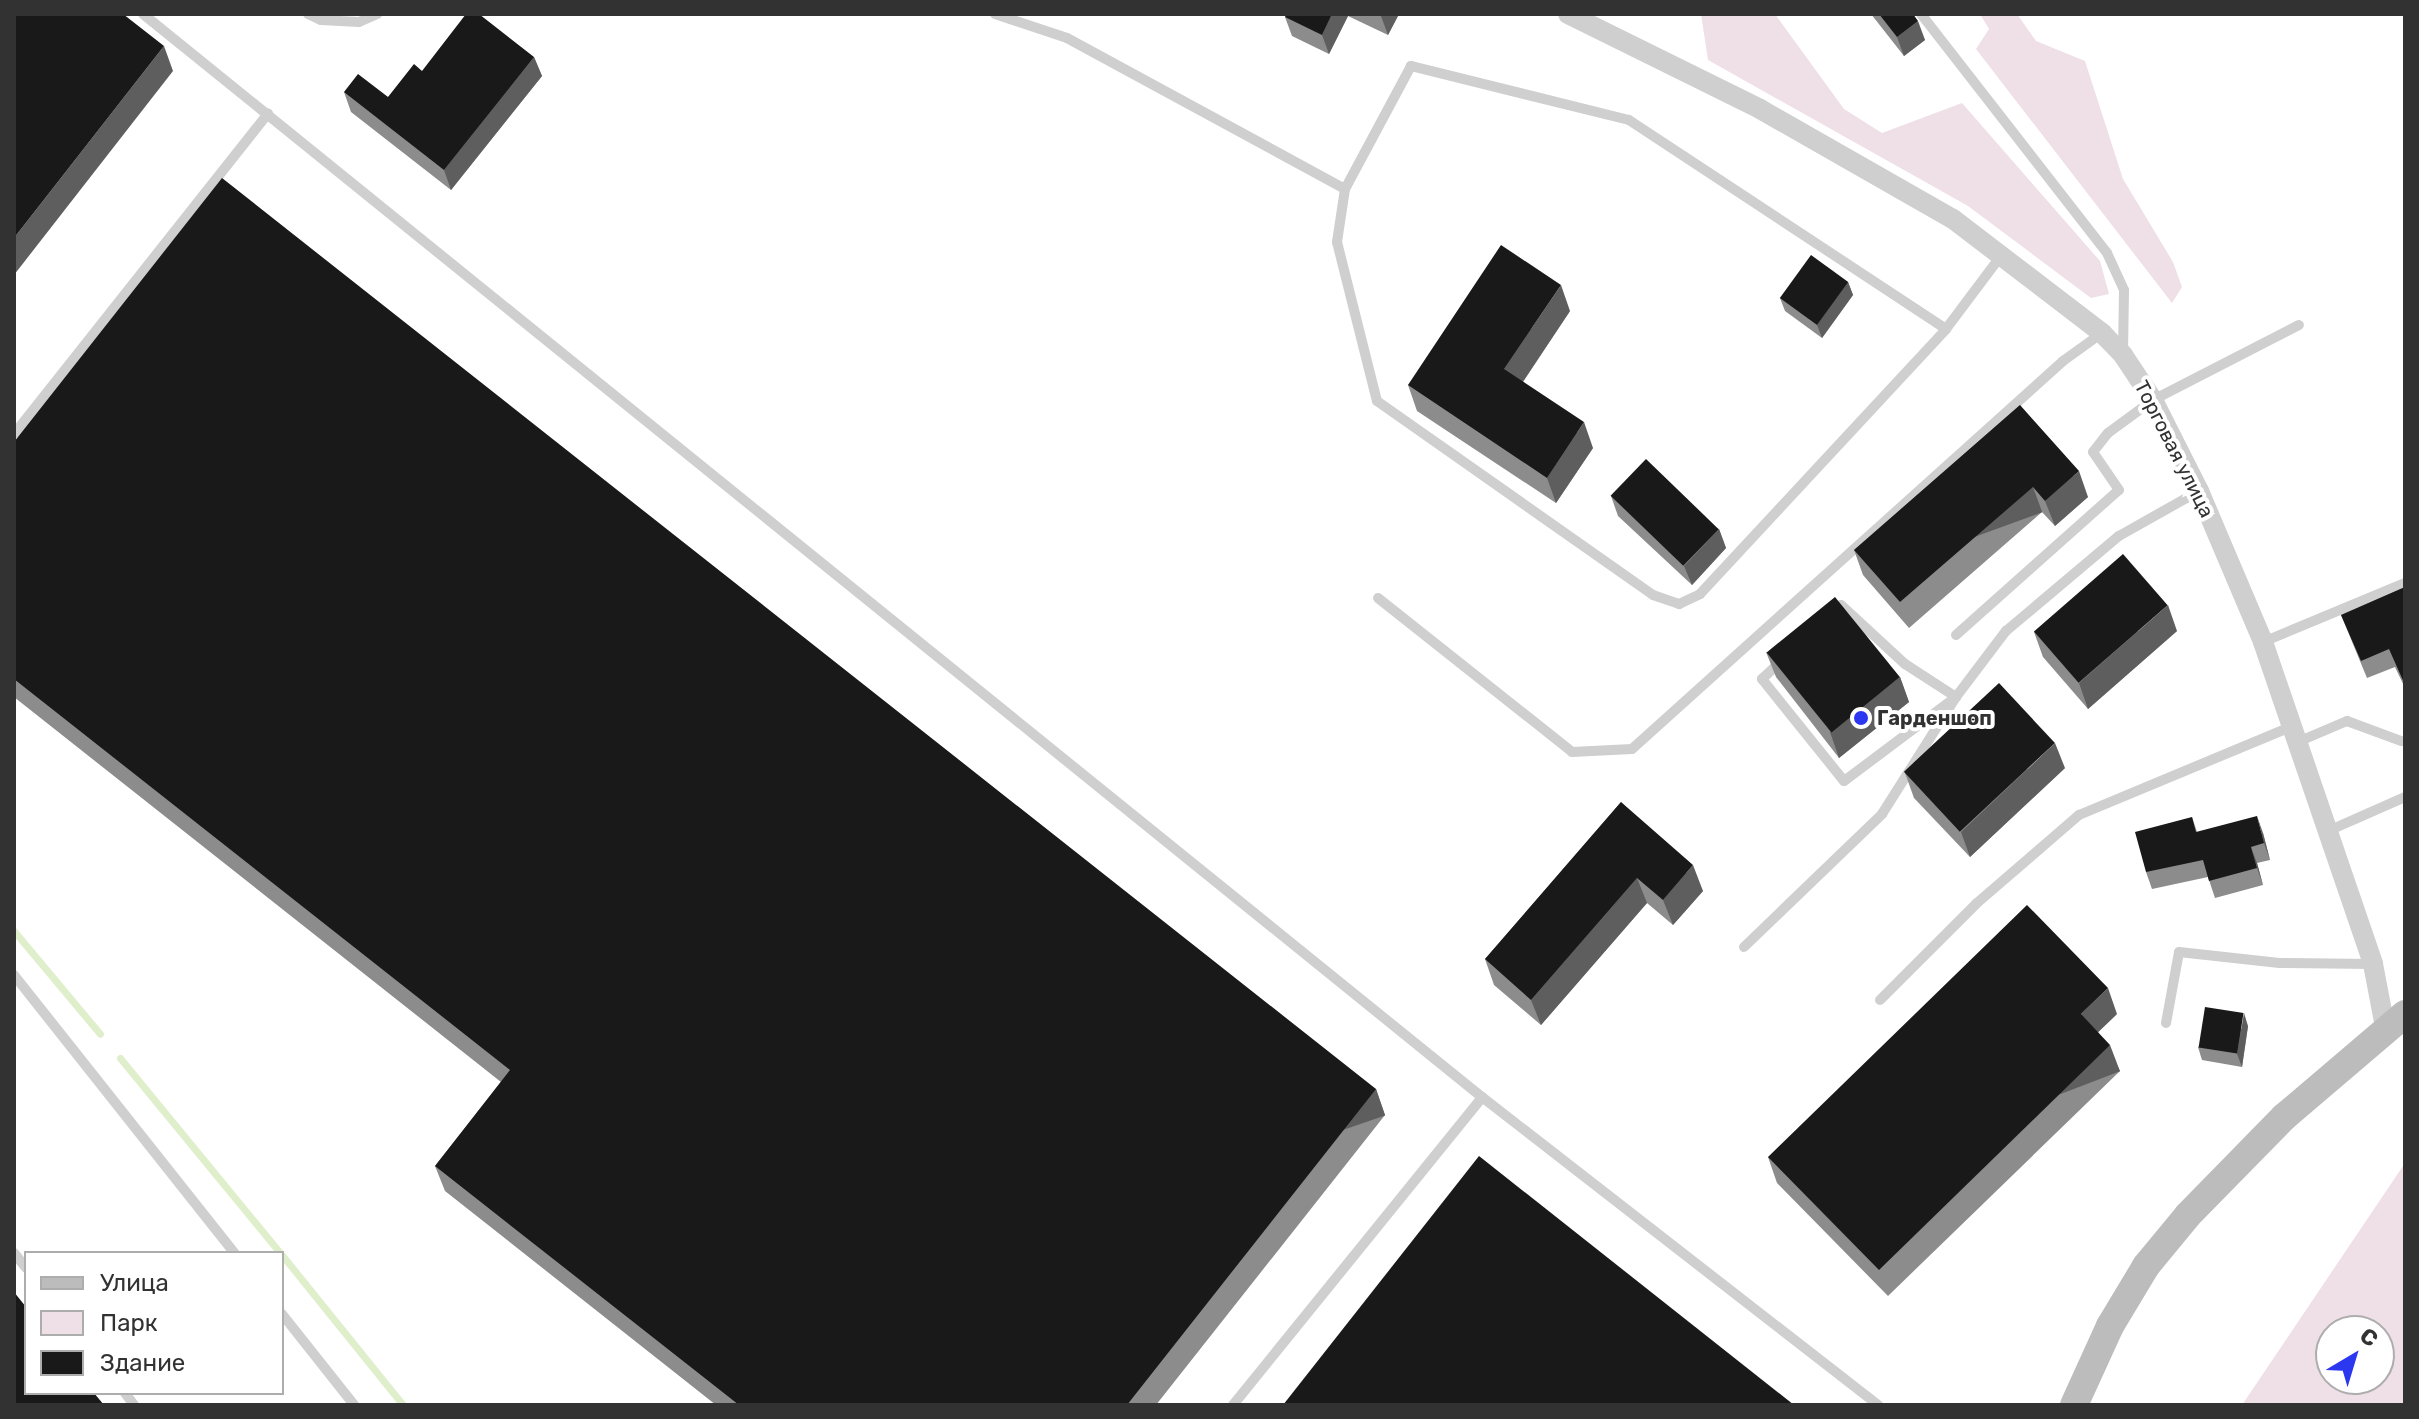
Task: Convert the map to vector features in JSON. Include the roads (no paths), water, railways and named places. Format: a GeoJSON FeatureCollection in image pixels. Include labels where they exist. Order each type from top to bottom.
{"type":"FeatureCollection","features":[{"type":"Feature","properties":{"kind":"main road"},"geometry":{"type":"LineString","coordinates":[[2074,1405],[2110,1326],[2146,1266],[2180,1225],[2284,1117],[2395,1020]]}},
{"type":"Feature","properties":{"kind":"street","name":"Торговая улица"},"geometry":{"type":"LineString","coordinates":[[1575,16],[1760,109],[1953,219],[2102,333],[2123,355],[2153,400],[2199,491],[2263,642],[2298,733],[2328,831],[2395,1020]]}},
{"type":"Feature","properties":{"kind":"lane"},"geometry":{"type":"LineString","coordinates":[[143,14],[1482,1097],[1878,1405]]}},
{"type":"Feature","properties":{"kind":"lane"},"geometry":{"type":"LineString","coordinates":[[308,14],[321,20],[359,22],[377,14]]}},
{"type":"Feature","properties":{"kind":"lane"},"geometry":{"type":"LineString","coordinates":[[995,14],[1067,38],[1345,189]]}},
{"type":"Feature","properties":{"kind":"lane"},"geometry":{"type":"LineString","coordinates":[[1921,14],[2107,253],[2124,290],[2123,355]]}},
{"type":"Feature","properties":{"kind":"lane"},"geometry":{"type":"LineString","coordinates":[[1946,329],[1629,120],[1411,66],[1345,189],[1337,242],[1377,401],[1653,595],[1679,604],[1700,594],[1946,329],[2000,257]]}},
{"type":"Feature","properties":{"kind":"lane"},"geometry":{"type":"LineString","coordinates":[[14,434],[268,113]]}},
{"type":"Feature","properties":{"kind":"lane"},"geometry":{"type":"LineString","coordinates":[[1956,635],[2119,490],[2093,452],[2108,433],[2153,400],[2299,325]]}},
{"type":"Feature","properties":{"kind":"lane"},"geometry":{"type":"LineString","coordinates":[[1378,598],[1572,752],[1632,749],[2063,361],[2102,333]]}},
{"type":"Feature","properties":{"kind":"lane"},"geometry":{"type":"LineString","coordinates":[[1744,947],[1882,814],[1956,697],[2017,621],[2119,536],[2199,491]]}},
{"type":"Feature","properties":{"kind":"lane"},"geometry":{"type":"LineString","coordinates":[[2263,642],[2405,583]]}},
{"type":"Feature","properties":{"kind":"lane"},"geometry":{"type":"LineString","coordinates":[[1841,605],[1905,664],[1956,697],[1844,781],[1762,679],[1841,605]]}},
{"type":"Feature","properties":{"kind":"lane"},"geometry":{"type":"LineString","coordinates":[[1880,1000],[1977,903],[2079,815],[2298,733],[2347,721],[2401,741]]}},
{"type":"Feature","properties":{"kind":"lane"},"geometry":{"type":"LineString","coordinates":[[2328,831],[2405,797]]}},
{"type":"Feature","properties":{"kind":"lane"},"geometry":{"type":"LineString","coordinates":[[2166,1023],[2179,952],[2279,963],[2373,964]]}},
{"type":"Feature","properties":{"kind":"lane"},"geometry":{"type":"LineString","coordinates":[[14,975],[232,1251]]}},
{"type":"Feature","properties":{"kind":"lane"},"geometry":{"type":"LineString","coordinates":[[1233,1405],[1482,1097]]}},
{"type":"Feature","properties":{"kind":"lane"},"geometry":{"type":"LineString","coordinates":[[284,1317],[354,1405]]}},
{"type":"Feature","properties":{"kind":"waterway"},"geometry":{"type":"LineString","coordinates":[[14,931],[100,1034]]}},
{"type":"Feature","properties":{"kind":"waterway"},"geometry":{"type":"LineString","coordinates":[[120,1058],[278,1251]]}},
{"type":"Feature","properties":{"kind":"waterway"},"geometry":{"type":"LineString","coordinates":[[284,1257],[403,1405]]}},
{"type":"Feature","properties":{"kind":"place","name":"Гарденшоп"},"geometry":{"type":"Point","coordinates":[1861,718]}}]}
